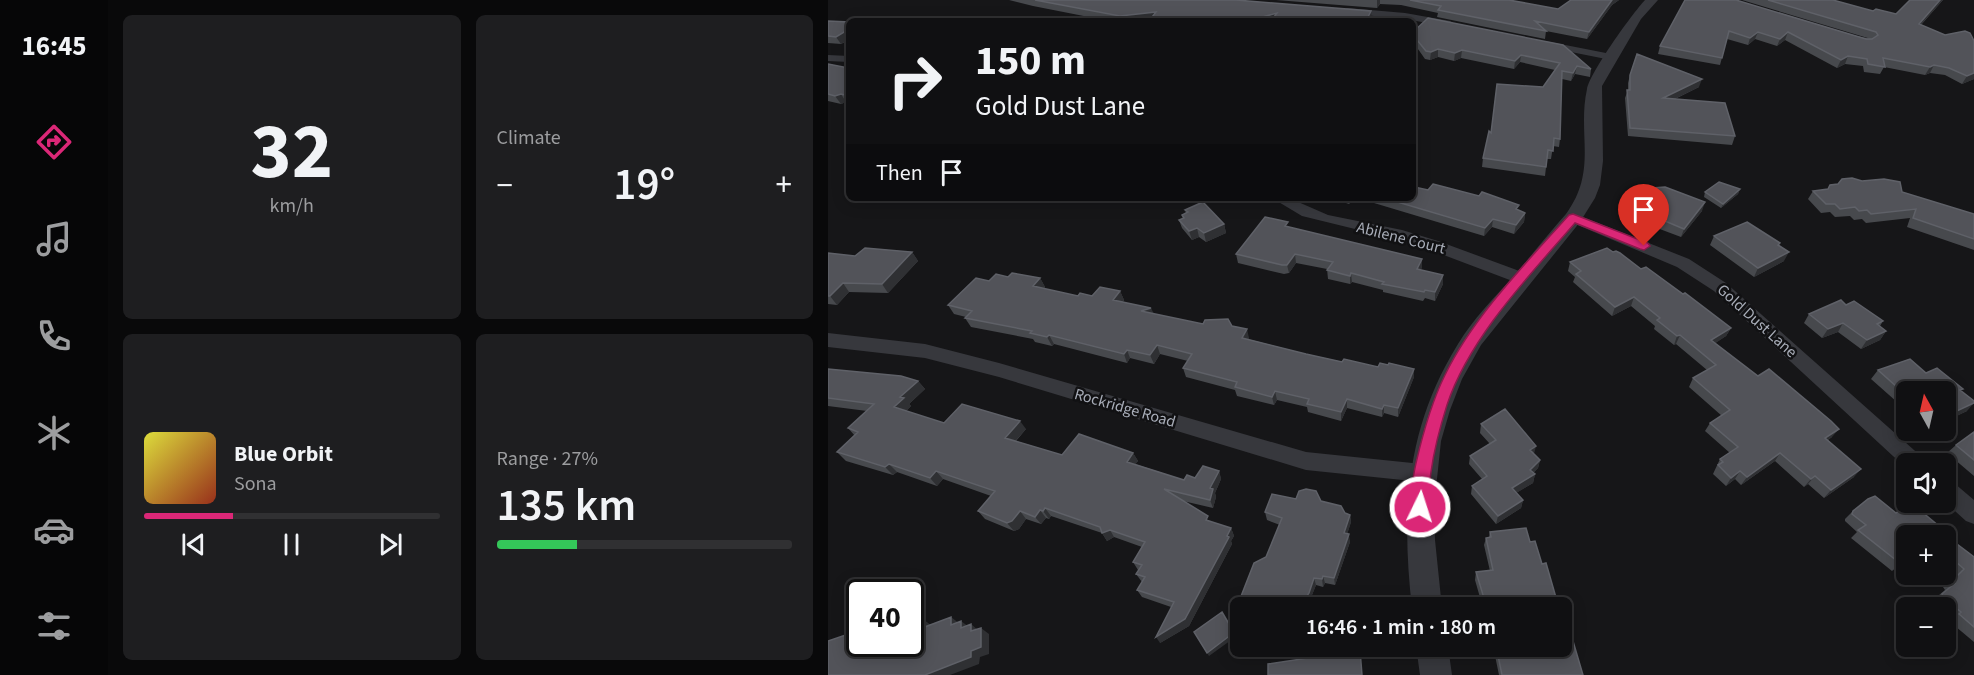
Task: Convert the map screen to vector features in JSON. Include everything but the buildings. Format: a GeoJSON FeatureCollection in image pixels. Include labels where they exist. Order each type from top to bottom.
{"type":"FeatureCollection","features":[{"type":"Feature","properties":{"kind":"street"},"geometry":{"type":"LineString","coordinates":[[1426,597],[1418,524],[1422,473],[1439,405],[1452,375],[1487,320],[1573,218],[1591,185],[1594,149],[1593,99],[1598,80],[1636,17],[1652,0]]}},
{"type":"Feature","properties":{"kind":"street"},"geometry":{"type":"LineString","coordinates":[[1332,9],[1405,16],[1466,27]]}},
{"type":"Feature","properties":{"kind":"street"},"geometry":{"type":"LineString","coordinates":[[1533,41],[1611,57]]}},
{"type":"Feature","properties":{"kind":"street"},"geometry":{"type":"LineString","coordinates":[[828,58],[846,59]]}},
{"type":"Feature","properties":{"kind":"street","name":"Abilene Court"},"geometry":{"type":"LineString","coordinates":[[1284,201],[1340,223],[1401,235],[1451,250],[1522,279]]}},
{"type":"Feature","properties":{"kind":"street","name":"Gold Dust Lane"},"geometry":{"type":"LineString","coordinates":[[1573,218],[1683,263],[1720,287],[1904,453]]}},
{"type":"Feature","properties":{"kind":"street","name":"Rockridge Road"},"geometry":{"type":"LineString","coordinates":[[828,340],[925,351],[1306,461],[1422,473]]}},
{"type":"Feature","properties":{"kind":"street"},"geometry":{"type":"LineString","coordinates":[[1956,499],[1974,514]]}},
{"type":"Feature","properties":{"kind":"street"},"geometry":{"type":"LineString","coordinates":[[1434,657],[1436,675]]}},
{"type":"Feature","properties":{"kind":"route"},"geometry":{"type":"LineString","coordinates":[[1420,507],[1422,473],[1428,447],[1439,405],[1452,375],[1466,349],[1487,320],[1550,243],[1573,218],[1644,246]]}}]}
